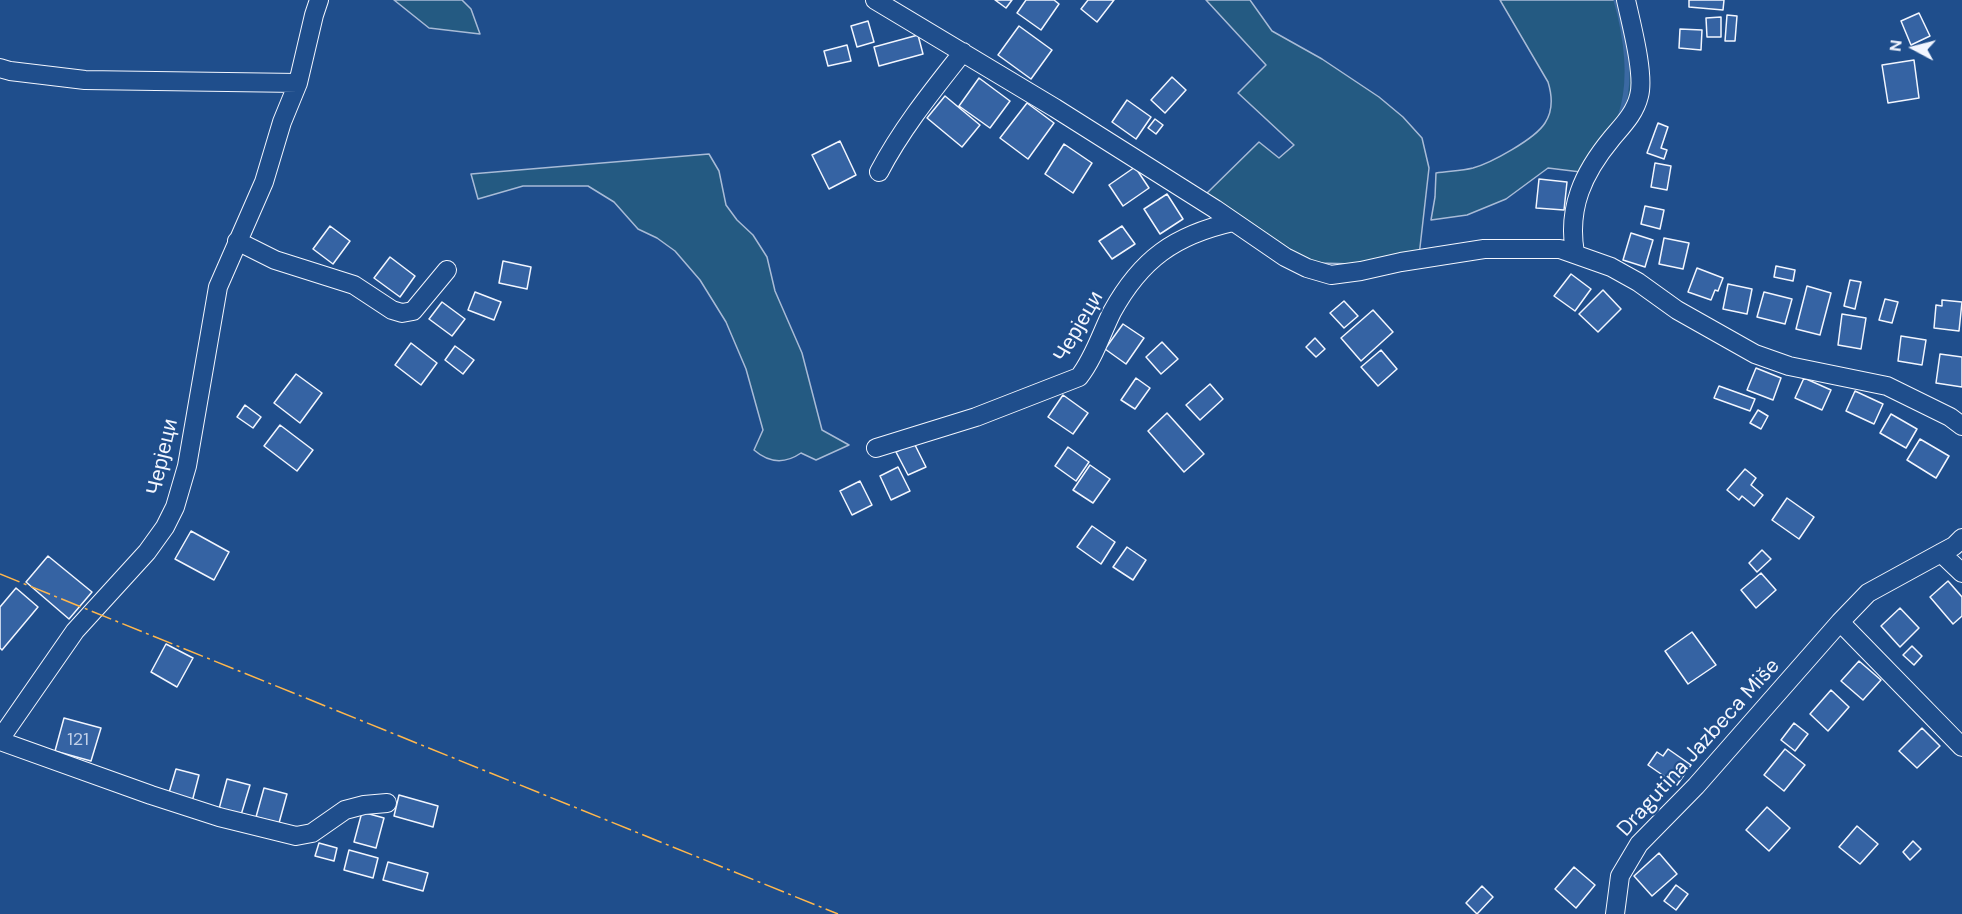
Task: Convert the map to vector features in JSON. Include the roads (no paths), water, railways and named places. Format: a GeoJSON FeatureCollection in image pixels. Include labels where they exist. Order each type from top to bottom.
{"type":"FeatureCollection","features":[{"type":"Feature","properties":{"kind":"street","name":"Черјеци"},"geometry":{"type":"LineString","coordinates":[[0,740],[75,631],[147,552],[165,527],[174,507],[187,466],[218,287],[264,182],[282,122],[298,83],[314,15],[320,0]]}},
{"type":"Feature","properties":{"kind":"street"},"geometry":{"type":"LineString","coordinates":[[875,0],[1055,108],[1285,257],[1306,268],[1331,275],[1485,249],[1560,249],[1611,267],[1638,282],[1677,310],[1755,354],[1790,366],[1887,386],[1950,417],[1962,426]]}},
{"type":"Feature","properties":{"kind":"street"},"geometry":{"type":"LineString","coordinates":[[1575,253],[1571,232],[1576,200],[1587,172],[1634,111],[1640,94],[1640,79],[1626,0]]}},
{"type":"Feature","properties":{"kind":"street"},"geometry":{"type":"LineString","coordinates":[[879,172],[919,107],[963,52]]}},
{"type":"Feature","properties":{"kind":"street"},"geometry":{"type":"LineString","coordinates":[[0,68],[85,80],[298,83]]}},
{"type":"Feature","properties":{"kind":"street","name":"Черјеци"},"geometry":{"type":"LineString","coordinates":[[876,448],[976,417],[1079,377],[1087,367],[1113,312],[1138,274],[1166,248],[1182,238],[1204,228],[1233,222]]}},
{"type":"Feature","properties":{"kind":"street"},"geometry":{"type":"LineString","coordinates":[[237,241],[275,260],[354,285],[392,310],[402,313],[413,311],[447,270]]}},
{"type":"Feature","properties":{"kind":"street","name":"Dragutina Jazbeca Miše"},"geometry":{"type":"LineString","coordinates":[[1615,914],[1620,876],[1639,844],[1695,786],[1839,622],[1868,593],[1941,554],[1962,538]]}},
{"type":"Feature","properties":{"kind":"street"},"geometry":{"type":"LineString","coordinates":[[1941,554],[1962,573]]}},
{"type":"Feature","properties":{"kind":"street"},"geometry":{"type":"LineString","coordinates":[[1839,622],[1962,747]]}},
{"type":"Feature","properties":{"kind":"street"},"geometry":{"type":"LineString","coordinates":[[0,740],[151,795],[219,817],[296,836],[312,833],[345,810],[364,805],[387,804]]}},
{"type":"Feature","properties":{"kind":"waterway"},"geometry":{"type":"LineString","coordinates":[[1616,0],[1627,58],[1626,88],[1620,117]]}}]}
